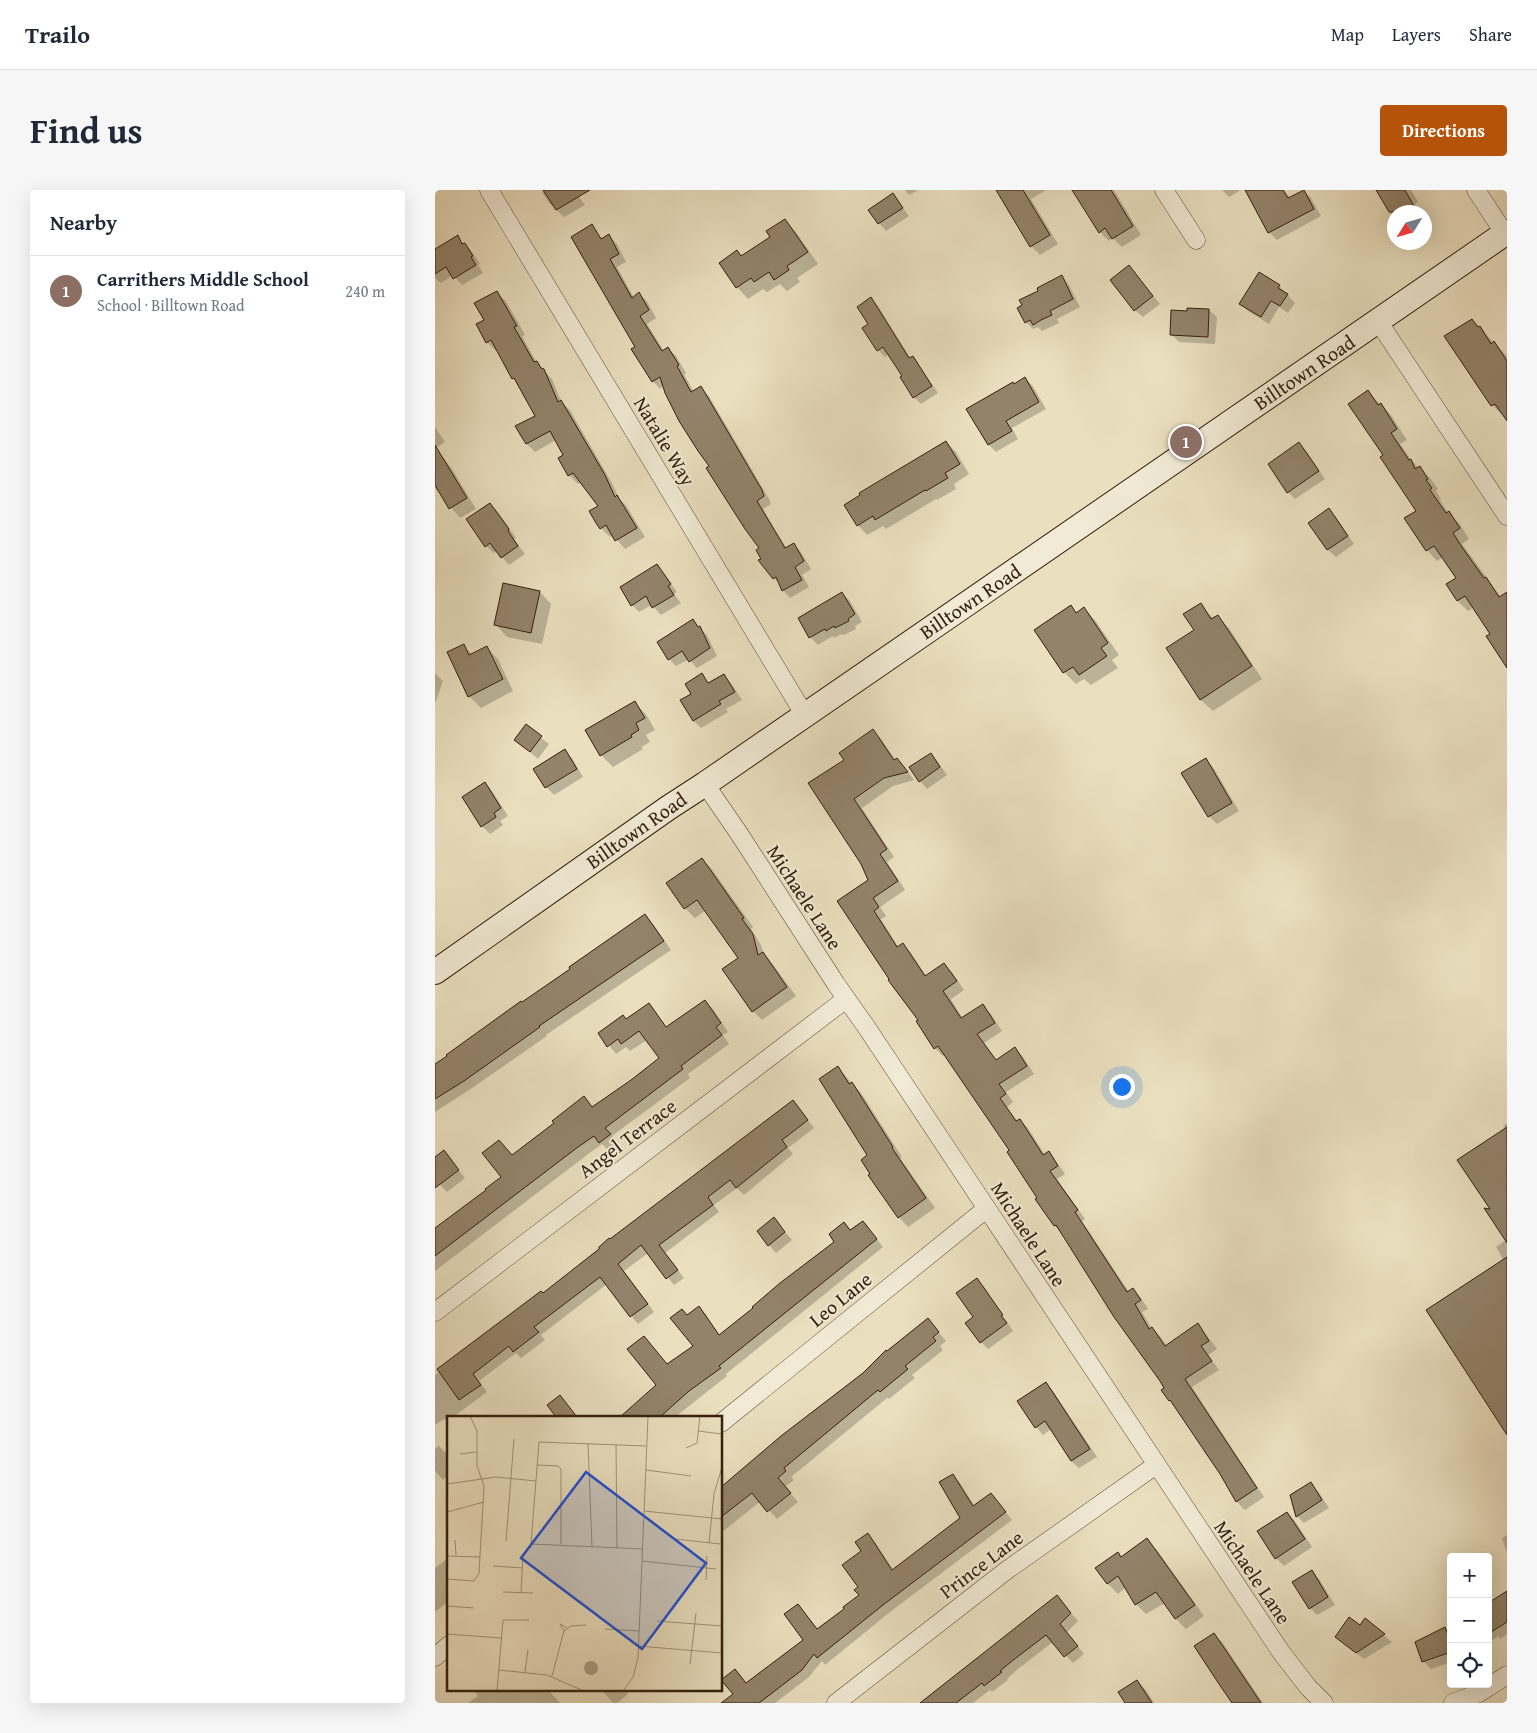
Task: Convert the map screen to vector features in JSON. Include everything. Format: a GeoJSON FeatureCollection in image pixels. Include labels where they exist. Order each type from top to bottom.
{"type":"FeatureCollection","features":[{"type":"Feature","properties":{"kind":"main road","name":"Billtown Road"},"geometry":{"type":"LineString","coordinates":[[435,972],[804,714],[1506,233]]}},
{"type":"Feature","properties":{"kind":"street","name":"Natalie Way"},"geometry":{"type":"LineString","coordinates":[[489,190],[804,714]]}},
{"type":"Feature","properties":{"kind":"street"},"geometry":{"type":"LineString","coordinates":[[1164,190],[1196,240]]}},
{"type":"Feature","properties":{"kind":"street"},"geometry":{"type":"LineString","coordinates":[[1476,190],[1506,233]]}},
{"type":"Feature","properties":{"kind":"street"},"geometry":{"type":"LineString","coordinates":[[1378,321],[1507,516]]}},
{"type":"Feature","properties":{"kind":"street","name":"Michaele Lane"},"geometry":{"type":"LineString","coordinates":[[705,784],[1281,1652],[1308,1687],[1324,1703]]}},
{"type":"Feature","properties":{"kind":"street","name":"Angel Terrace"},"geometry":{"type":"LineString","coordinates":[[435,1312],[846,999]]}},
{"type":"Feature","properties":{"kind":"street","name":"Leo Lane"},"geometry":{"type":"LineString","coordinates":[[723,1422],[986,1209]]}},
{"type":"Feature","properties":{"kind":"street","name":"Prince Lane"},"geometry":{"type":"LineString","coordinates":[[836,1703],[1007,1570],[1156,1465]]}},
{"type":"Feature","properties":{"kind":"street"},"geometry":{"type":"LineString","coordinates":[[435,1657],[447,1647]]}},
{"type":"Feature","properties":{"kind":"street"},"geometry":{"type":"LineString","coordinates":[[1453,1703],[1479,1693],[1507,1675]]}},
{"type":"Feature","properties":{"kind":"building"},"geometry":{"type":"Polygon","coordinates":[[[543,190],[590,190],[556,210],[543,190]]]}},
{"type":"Feature","properties":{"kind":"building"},"geometry":{"type":"Polygon","coordinates":[[[996,190],[1023,190],[1050,235],[1030,247],[996,190]]]}},
{"type":"Feature","properties":{"kind":"building"},"geometry":{"type":"Polygon","coordinates":[[[1072,190],[1111,190],[1133,226],[1112,239],[1105,228],[1099,233],[1072,190]]]}},
{"type":"Feature","properties":{"kind":"building"},"geometry":{"type":"Polygon","coordinates":[[[1245,190],[1283,190],[1288,198],[1304,190],[1314,209],[1268,233],[1245,190]]]}},
{"type":"Feature","properties":{"kind":"building"},"geometry":{"type":"Polygon","coordinates":[[[1376,190],[1405,190],[1413,205],[1387,205],[1387,209],[1376,190]]]}},
{"type":"Feature","properties":{"kind":"building"},"geometry":{"type":"Polygon","coordinates":[[[893,193],[903,208],[878,224],[868,210],[893,193]]]}},
{"type":"Feature","properties":{"kind":"building"},"geometry":{"type":"Polygon","coordinates":[[[785,219],[808,252],[787,266],[789,270],[774,280],[769,272],[754,282],[751,278],[736,288],[719,263],[737,250],[741,256],[770,237],[766,231],[785,219]]]}},
{"type":"Feature","properties":{"kind":"building"},"geometry":{"type":"Polygon","coordinates":[[[592,224],[601,239],[609,234],[619,254],[610,259],[632,298],[639,292],[649,310],[640,316],[662,351],[668,347],[679,365],[677,366],[691,392],[701,386],[762,490],[764,496],[757,501],[785,548],[794,543],[804,561],[795,567],[802,580],[782,591],[776,577],[773,579],[758,560],[761,559],[756,550],[759,548],[706,468],[709,466],[679,421],[665,393],[660,377],[652,382],[631,349],[635,347],[571,237],[592,224]]]}},
{"type":"Feature","properties":{"kind":"building"},"geometry":{"type":"Polygon","coordinates":[[[458,235],[462,244],[465,243],[473,256],[471,257],[476,265],[453,279],[446,267],[435,274],[435,249],[458,235]]]}},
{"type":"Feature","properties":{"kind":"building"},"geometry":{"type":"Polygon","coordinates":[[[1129,265],[1153,296],[1134,311],[1110,280],[1129,265]]]}},
{"type":"Feature","properties":{"kind":"building"},"geometry":{"type":"Polygon","coordinates":[[[1259,272],[1280,285],[1278,288],[1288,294],[1280,306],[1271,301],[1261,317],[1239,304],[1259,272]]]}},
{"type":"Feature","properties":{"kind":"building"},"geometry":{"type":"Polygon","coordinates":[[[1062,275],[1073,299],[1050,311],[1052,315],[1033,325],[1030,320],[1025,323],[1017,308],[1022,305],[1019,300],[1038,291],[1037,288],[1062,275]]]}},
{"type":"Feature","properties":{"kind":"building"},"geometry":{"type":"Polygon","coordinates":[[[497,291],[517,326],[514,327],[534,362],[537,361],[541,368],[544,369],[558,402],[561,400],[605,475],[615,497],[617,495],[637,528],[615,541],[606,525],[600,529],[589,511],[598,506],[573,473],[568,476],[558,458],[563,455],[550,431],[526,444],[515,426],[535,416],[491,340],[486,343],[476,324],[484,320],[474,303],[497,291]]]}},
{"type":"Feature","properties":{"kind":"building"},"geometry":{"type":"Polygon","coordinates":[[[871,297],[909,358],[913,356],[932,386],[913,398],[900,377],[902,376],[883,347],[877,351],[862,328],[868,324],[857,307],[871,297]]]}},
{"type":"Feature","properties":{"kind":"building"},"geometry":{"type":"Polygon","coordinates":[[[1187,308],[1209,309],[1208,337],[1170,335],[1171,310],[1187,311],[1187,308]]]}},
{"type":"Feature","properties":{"kind":"building"},"geometry":{"type":"Polygon","coordinates":[[[1472,319],[1478,327],[1480,326],[1491,344],[1494,341],[1507,361],[1507,421],[1495,404],[1491,406],[1444,336],[1472,319]]]}},
{"type":"Feature","properties":{"kind":"building"},"geometry":{"type":"Polygon","coordinates":[[[1025,377],[1039,402],[1006,421],[1012,431],[988,445],[966,409],[1025,377]]]}},
{"type":"Feature","properties":{"kind":"building"},"geometry":{"type":"Polygon","coordinates":[[[1368,390],[1378,405],[1381,403],[1397,429],[1391,433],[1409,460],[1411,459],[1415,469],[1420,466],[1432,488],[1430,490],[1446,513],[1449,511],[1460,528],[1453,533],[1462,547],[1499,597],[1507,592],[1507,668],[1486,636],[1490,634],[1465,596],[1457,601],[1446,584],[1456,578],[1434,546],[1426,551],[1404,518],[1416,511],[1380,457],[1383,455],[1348,404],[1368,390]]]}},
{"type":"Feature","properties":{"kind":"building"},"geometry":{"type":"Polygon","coordinates":[[[946,441],[960,464],[945,473],[948,478],[875,520],[873,516],[857,526],[844,505],[860,495],[859,493],[946,441]]]}},
{"type":"Feature","properties":{"kind":"building"},"geometry":{"type":"Polygon","coordinates":[[[1299,442],[1319,471],[1287,493],[1268,464],[1299,442]]]}},
{"type":"Feature","properties":{"kind":"building"},"geometry":{"type":"Polygon","coordinates":[[[435,445],[467,498],[449,509],[435,485],[435,445]]]}},
{"type":"Feature","properties":{"kind":"building"},"geometry":{"type":"Polygon","coordinates":[[[490,503],[509,529],[508,531],[518,546],[501,558],[490,543],[485,547],[466,519],[490,503]]]}},
{"type":"Feature","properties":{"kind":"building"},"geometry":{"type":"Polygon","coordinates":[[[1329,508],[1348,536],[1327,550],[1308,523],[1329,508]]]}},
{"type":"Feature","properties":{"kind":"building"},"geometry":{"type":"Polygon","coordinates":[[[657,564],[671,584],[668,586],[674,595],[652,608],[646,596],[631,606],[620,587],[657,564]]]}},
{"type":"Feature","properties":{"kind":"building"},"geometry":{"type":"Polygon","coordinates":[[[503,583],[540,591],[531,633],[494,625],[503,583]]]}},
{"type":"Feature","properties":{"kind":"building"},"geometry":{"type":"Polygon","coordinates":[[[842,592],[855,614],[848,619],[849,621],[826,631],[825,629],[809,638],[798,618],[842,592]]]}},
{"type":"Feature","properties":{"kind":"building"},"geometry":{"type":"Polygon","coordinates":[[[1201,603],[1211,619],[1218,615],[1252,666],[1200,700],[1166,648],[1194,630],[1183,614],[1201,603]]]}},
{"type":"Feature","properties":{"kind":"building"},"geometry":{"type":"Polygon","coordinates":[[[1071,605],[1076,613],[1084,607],[1108,643],[1101,648],[1107,656],[1079,675],[1073,667],[1063,673],[1034,630],[1071,605]]]}},
{"type":"Feature","properties":{"kind":"building"},"geometry":{"type":"Polygon","coordinates":[[[693,619],[698,627],[700,626],[710,648],[689,662],[682,651],[668,660],[657,642],[693,619]]]}},
{"type":"Feature","properties":{"kind":"building"},"geometry":{"type":"Polygon","coordinates":[[[464,644],[469,655],[487,646],[503,679],[468,697],[447,652],[464,644]]]}},
{"type":"Feature","properties":{"kind":"building"},"geometry":{"type":"Polygon","coordinates":[[[702,673],[708,683],[724,674],[735,692],[719,701],[721,704],[693,721],[680,700],[691,694],[685,684],[702,673]]]}},
{"type":"Feature","properties":{"kind":"building"},"geometry":{"type":"Polygon","coordinates":[[[635,701],[645,718],[636,723],[639,730],[631,735],[632,737],[600,756],[585,730],[635,701]]]}},
{"type":"Feature","properties":{"kind":"building"},"geometry":{"type":"Polygon","coordinates":[[[526,724],[542,736],[530,752],[514,740],[526,724]]]}},
{"type":"Feature","properties":{"kind":"building"},"geometry":{"type":"Polygon","coordinates":[[[873,729],[894,760],[897,758],[908,772],[884,778],[854,799],[887,849],[880,854],[898,881],[873,898],[879,907],[874,911],[897,947],[903,943],[925,976],[944,963],[957,981],[943,991],[961,1018],[983,1004],[995,1023],[977,1034],[996,1060],[1015,1047],[1027,1066],[999,1084],[1006,1094],[1000,1098],[1016,1121],[1020,1119],[1043,1155],[1049,1151],[1058,1166],[1050,1171],[1078,1210],[1075,1212],[1127,1292],[1133,1288],[1141,1300],[1135,1304],[1149,1329],[1152,1327],[1165,1346],[1198,1323],[1209,1341],[1201,1346],[1212,1361],[1185,1379],[1257,1488],[1236,1502],[1220,1474],[1170,1400],[1161,1390],[1164,1388],[1160,1381],[1114,1317],[1056,1225],[1054,1226],[1035,1199],[1037,1198],[1007,1152],[1009,1150],[938,1046],[934,1049],[916,1021],[918,1020],[888,980],[837,901],[868,880],[861,864],[808,783],[844,760],[839,753],[873,729]]]}},
{"type":"Feature","properties":{"kind":"building"},"geometry":{"type":"Polygon","coordinates":[[[565,749],[577,769],[545,788],[533,769],[565,749]]]}},
{"type":"Feature","properties":{"kind":"building"},"geometry":{"type":"Polygon","coordinates":[[[931,753],[940,767],[919,782],[909,767],[931,753]]]}},
{"type":"Feature","properties":{"kind":"building"},"geometry":{"type":"Polygon","coordinates":[[[1206,758],[1232,803],[1208,817],[1181,773],[1206,758]]]}},
{"type":"Feature","properties":{"kind":"building"},"geometry":{"type":"Polygon","coordinates":[[[485,782],[501,808],[494,813],[496,817],[481,827],[462,797],[485,782]]]}},
{"type":"Feature","properties":{"kind":"building"},"geometry":{"type":"Polygon","coordinates":[[[702,858],[744,918],[742,919],[753,934],[758,955],[763,952],[787,987],[752,1012],[722,969],[738,958],[697,900],[684,909],[666,883],[702,858]]]}},
{"type":"Feature","properties":{"kind":"building"},"geometry":{"type":"Polygon","coordinates":[[[645,914],[664,941],[539,1026],[464,1081],[435,1099],[435,1064],[645,914]]]}},
{"type":"Feature","properties":{"kind":"building"},"geometry":{"type":"Polygon","coordinates":[[[705,1000],[721,1023],[716,1027],[722,1035],[681,1066],[683,1069],[605,1128],[611,1134],[599,1143],[594,1136],[578,1147],[435,1256],[435,1228],[501,1177],[482,1153],[499,1140],[512,1155],[554,1123],[552,1121],[584,1096],[592,1107],[659,1058],[639,1031],[621,1044],[618,1039],[607,1047],[598,1033],[623,1015],[626,1019],[649,1003],[666,1027],[705,1000]]]}},
{"type":"Feature","properties":{"kind":"building"},"geometry":{"type":"Polygon","coordinates":[[[838,1066],[849,1084],[852,1082],[892,1148],[926,1198],[898,1218],[868,1175],[870,1174],[861,1160],[867,1155],[819,1079],[838,1066]]]}},
{"type":"Feature","properties":{"kind":"building"},"geometry":{"type":"Polygon","coordinates":[[[793,1100],[808,1120],[782,1140],[787,1147],[736,1188],[730,1180],[708,1197],[713,1205],[659,1245],[678,1270],[666,1279],[641,1245],[618,1264],[648,1304],[630,1317],[600,1277],[534,1327],[539,1332],[513,1352],[509,1346],[473,1374],[481,1385],[459,1400],[437,1369],[541,1291],[543,1293],[599,1249],[609,1238],[793,1100]]]}},
{"type":"Feature","properties":{"kind":"building"},"geometry":{"type":"Polygon","coordinates":[[[1507,1127],[1507,1243],[1484,1208],[1490,1209],[1457,1160],[1507,1127]]]}},
{"type":"Feature","properties":{"kind":"building"},"geometry":{"type":"Polygon","coordinates":[[[444,1150],[459,1170],[435,1188],[435,1157],[444,1150]]]}},
{"type":"Feature","properties":{"kind":"building"},"geometry":{"type":"Polygon","coordinates":[[[774,1217],[785,1232],[768,1246],[757,1231],[774,1217]]]}},
{"type":"Feature","properties":{"kind":"building"},"geometry":{"type":"Polygon","coordinates":[[[863,1221],[877,1239],[719,1366],[721,1368],[689,1391],[661,1416],[621,1416],[656,1385],[627,1349],[644,1336],[667,1364],[693,1346],[670,1318],[682,1309],[687,1315],[699,1306],[719,1335],[753,1308],[780,1283],[834,1242],[829,1234],[844,1222],[850,1230],[863,1221]]]}},
{"type":"Feature","properties":{"kind":"building"},"geometry":{"type":"Polygon","coordinates":[[[1507,1257],[1507,1435],[1426,1310],[1507,1257]]]}},
{"type":"Feature","properties":{"kind":"building"},"geometry":{"type":"Polygon","coordinates":[[[977,1278],[1007,1323],[980,1343],[965,1323],[973,1317],[956,1293],[977,1278]]]}},
{"type":"Feature","properties":{"kind":"building"},"geometry":{"type":"Polygon","coordinates":[[[928,1318],[939,1332],[933,1337],[936,1341],[905,1366],[908,1369],[880,1392],[878,1390],[784,1468],[786,1471],[778,1478],[791,1493],[767,1512],[752,1493],[723,1515],[723,1485],[781,1436],[863,1373],[928,1318]]]}},
{"type":"Feature","properties":{"kind":"building"},"geometry":{"type":"Polygon","coordinates":[[[1046,1382],[1090,1449],[1071,1461],[1045,1421],[1035,1428],[1017,1401],[1046,1382]]]}},
{"type":"Feature","properties":{"kind":"building"},"geometry":{"type":"Polygon","coordinates":[[[560,1395],[576,1416],[555,1416],[547,1405],[560,1395]]]}},
{"type":"Feature","properties":{"kind":"building"},"geometry":{"type":"Polygon","coordinates":[[[953,1474],[973,1506],[991,1493],[1006,1512],[883,1605],[817,1658],[814,1654],[802,1670],[759,1703],[721,1703],[733,1694],[723,1682],[723,1678],[735,1669],[746,1683],[803,1640],[784,1614],[798,1604],[817,1629],[859,1595],[854,1590],[858,1587],[842,1565],[861,1551],[855,1542],[868,1533],[892,1570],[960,1518],[939,1482],[953,1474]]]}},
{"type":"Feature","properties":{"kind":"building"},"geometry":{"type":"Polygon","coordinates":[[[1311,1482],[1322,1500],[1296,1517],[1290,1495],[1311,1482]]]}},
{"type":"Feature","properties":{"kind":"building"},"geometry":{"type":"Polygon","coordinates":[[[1287,1512],[1305,1539],[1275,1559],[1257,1531],[1287,1512]]]}},
{"type":"Feature","properties":{"kind":"building"},"geometry":{"type":"Polygon","coordinates":[[[1147,1538],[1195,1605],[1175,1619],[1156,1592],[1135,1605],[1118,1576],[1107,1584],[1095,1568],[1118,1552],[1121,1557],[1147,1538]]]}},
{"type":"Feature","properties":{"kind":"building"},"geometry":{"type":"Polygon","coordinates":[[[1312,1570],[1328,1597],[1309,1609],[1292,1582],[1312,1570]]]}},
{"type":"Feature","properties":{"kind":"building"},"geometry":{"type":"Polygon","coordinates":[[[1507,1591],[1507,1622],[1492,1631],[1492,1600],[1507,1591]]]}},
{"type":"Feature","properties":{"kind":"building"},"geometry":{"type":"Polygon","coordinates":[[[1057,1595],[1071,1613],[1060,1624],[1078,1646],[1064,1657],[1046,1635],[1012,1661],[1000,1671],[1002,1672],[984,1686],[982,1683],[956,1703],[920,1703],[1057,1595]]]}},
{"type":"Feature","properties":{"kind":"building"},"geometry":{"type":"Polygon","coordinates":[[[1349,1617],[1360,1625],[1365,1618],[1385,1634],[1356,1653],[1335,1637],[1349,1617]]]}},
{"type":"Feature","properties":{"kind":"building"},"geometry":{"type":"Polygon","coordinates":[[[1445,1627],[1447,1632],[1447,1653],[1422,1662],[1415,1642],[1445,1627]]]}},
{"type":"Feature","properties":{"kind":"building"},"geometry":{"type":"Polygon","coordinates":[[[1214,1633],[1261,1703],[1232,1703],[1219,1684],[1194,1646],[1214,1633]]]}},
{"type":"Feature","properties":{"kind":"building"},"geometry":{"type":"Polygon","coordinates":[[[1137,1680],[1152,1703],[1125,1703],[1118,1692],[1137,1680]]]}},
{"type":"Feature","properties":{"kind":"place","name":"Carrithers Middle School"},"geometry":{"type":"Point","coordinates":[1186,442]}}]}
